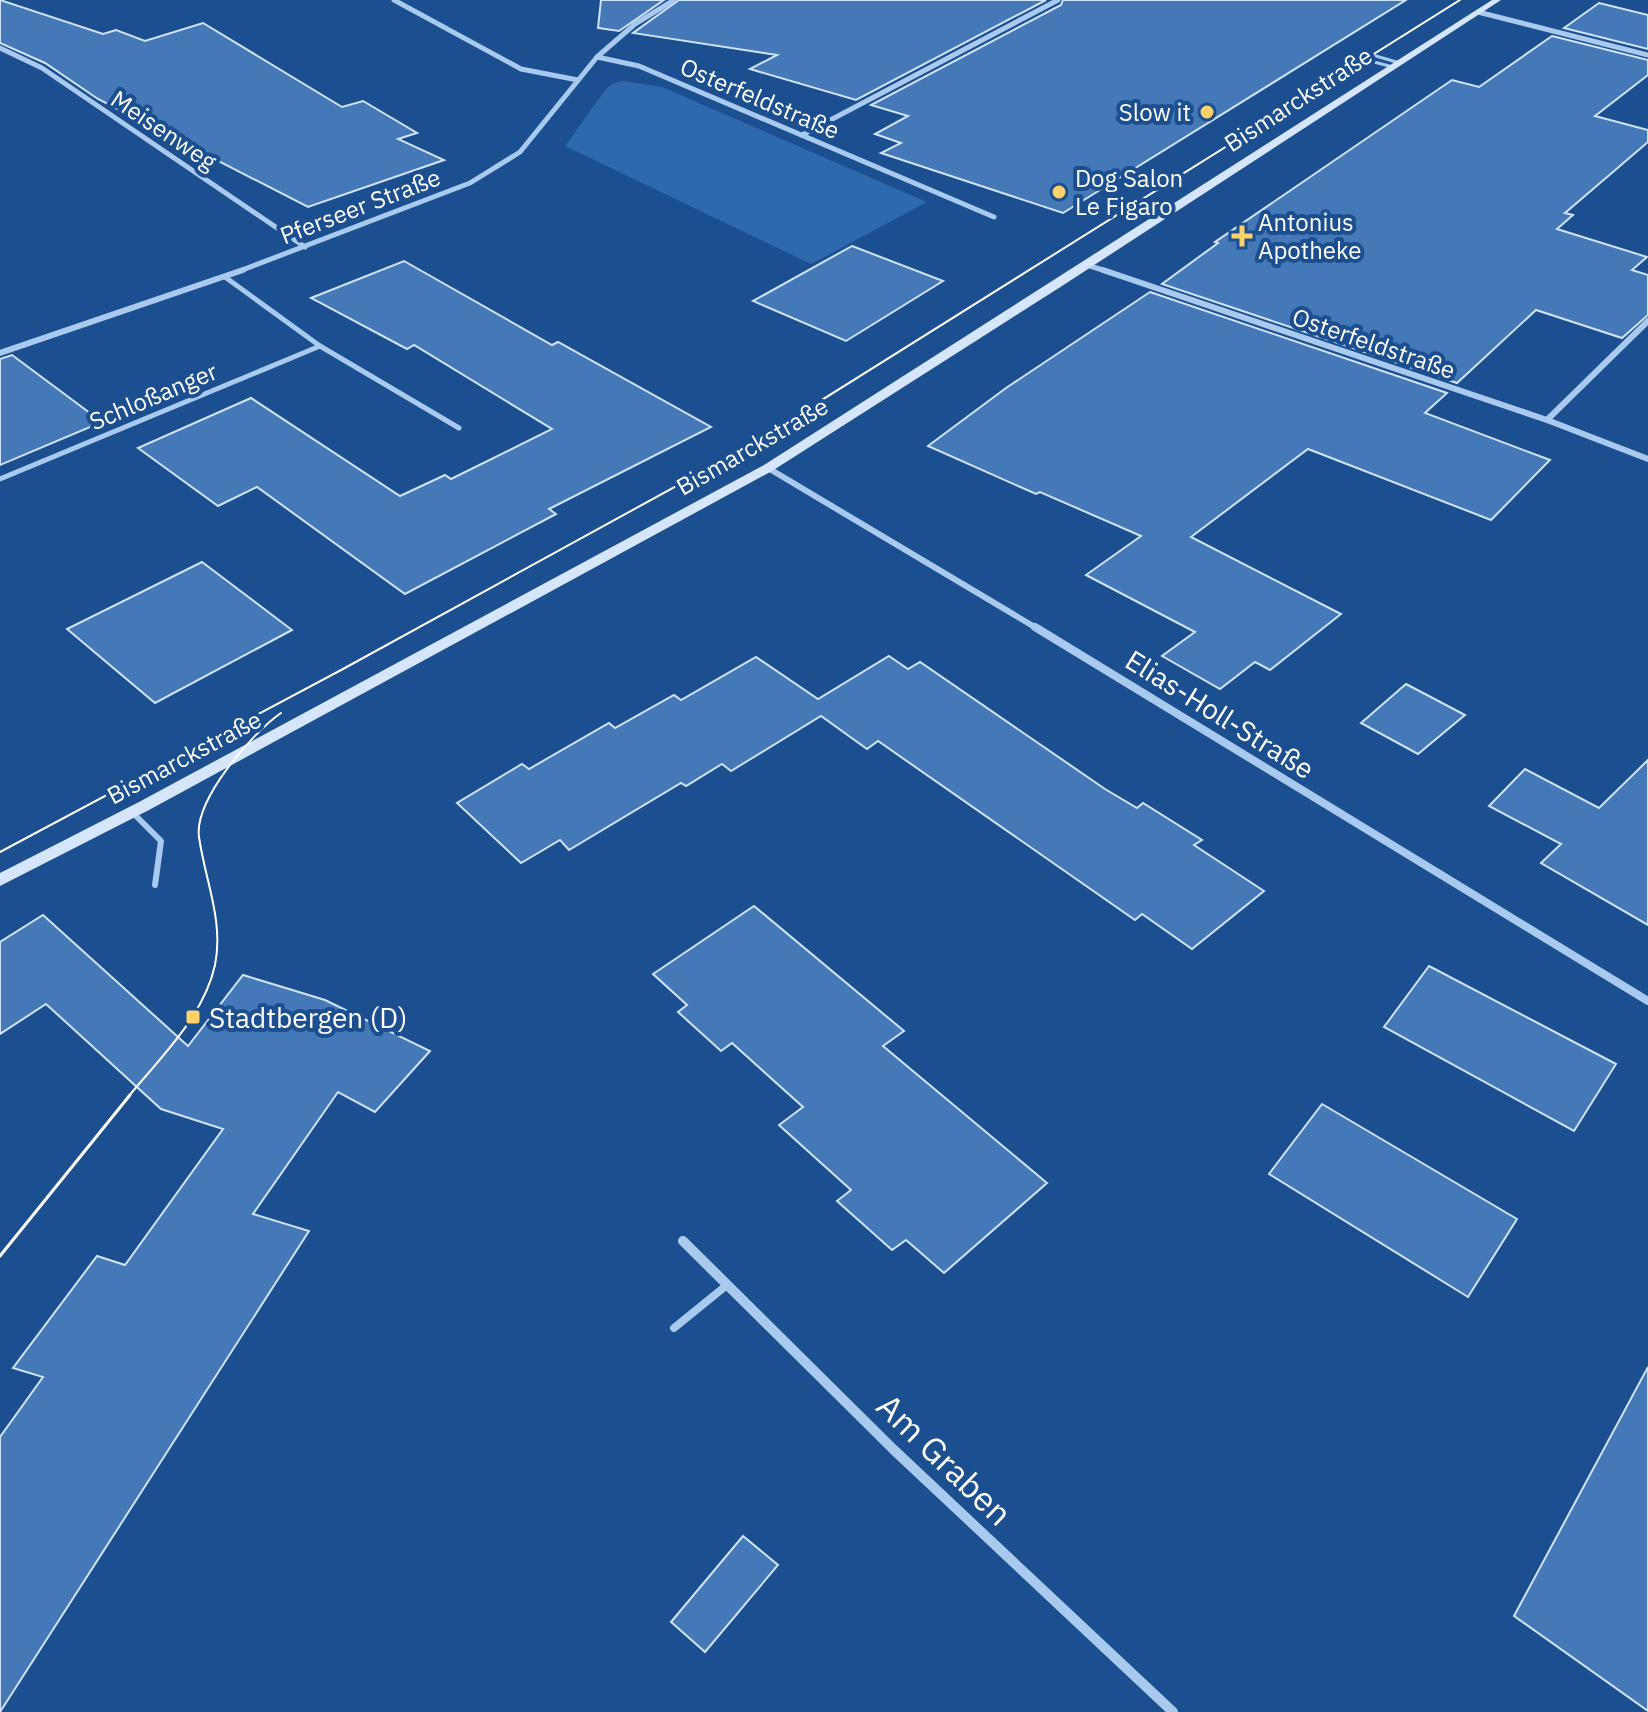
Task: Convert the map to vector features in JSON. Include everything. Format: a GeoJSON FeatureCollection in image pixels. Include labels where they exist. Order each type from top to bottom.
{"type":"FeatureCollection","features":[{"type":"Feature","properties":{"kind":"street"},"geometry":{"type":"LineString","coordinates":[[394,0],[521,69],[578,80]]}},
{"type":"Feature","properties":{"kind":"street","name":"Pferseer Straße"},"geometry":{"type":"LineString","coordinates":[[0,353],[225,277],[470,183],[520,152],[597,57],[635,24],[674,0]]}},
{"type":"Feature","properties":{"kind":"street"},"geometry":{"type":"LineString","coordinates":[[802,135],[1058,0]]}},
{"type":"Feature","properties":{"kind":"street","name":"Bismarckstraße"},"geometry":{"type":"LineString","coordinates":[[0,880],[132,812],[768,468],[1497,0]]}},
{"type":"Feature","properties":{"kind":"street"},"geometry":{"type":"LineString","coordinates":[[1478,12],[1648,55]]}},
{"type":"Feature","properties":{"kind":"street","name":"Meisenweg"},"geometry":{"type":"LineString","coordinates":[[0,48],[42,68],[305,247]]}},
{"type":"Feature","properties":{"kind":"street","name":"Osterfeldstraße"},"geometry":{"type":"LineString","coordinates":[[597,57],[639,66],[994,217]]}},
{"type":"Feature","properties":{"kind":"street","name":"Osterfeldstraße"},"geometry":{"type":"LineString","coordinates":[[1087,265],[1547,420],[1648,459]]}},
{"type":"Feature","properties":{"kind":"street"},"geometry":{"type":"LineString","coordinates":[[1547,420],[1648,321]]}},
{"type":"Feature","properties":{"kind":"street","name":"Elias-Holl-Straße"},"geometry":{"type":"LineString","coordinates":[[768,468],[1017,613],[1408,857],[1648,1001]]}},
{"type":"Feature","properties":{"kind":"street","name":"Am Graben"},"geometry":{"type":"LineString","coordinates":[[683,1241],[894,1450],[1173,1712]]}},
{"type":"Feature","properties":{"kind":"lane"},"geometry":{"type":"LineString","coordinates":[[1362,52],[1396,65]]}},
{"type":"Feature","properties":{"kind":"lane"},"geometry":{"type":"LineString","coordinates":[[1355,57],[1396,65]]}},
{"type":"Feature","properties":{"kind":"lane"},"geometry":{"type":"LineString","coordinates":[[225,277],[320,346],[459,428]]}},
{"type":"Feature","properties":{"kind":"lane","name":"Schloßanger"},"geometry":{"type":"LineString","coordinates":[[0,479],[320,346]]}},
{"type":"Feature","properties":{"kind":"lane"},"geometry":{"type":"LineString","coordinates":[[132,812],[161,841],[155,885]]}},
{"type":"Feature","properties":{"kind":"lane"},"geometry":{"type":"LineString","coordinates":[[674,1328],[727,1285]]}},
{"type":"Feature","properties":{"kind":"shaded area"},"geometry":{"type":"Polygon","coordinates":[[[623,81],[662,87],[927,202],[811,264],[565,146],[606,89],[623,81]]]}},
{"type":"Feature","properties":{"kind":"building"},"geometry":{"type":"Polygon","coordinates":[[[0,0],[103,34],[116,30],[145,41],[203,23],[342,107],[363,101],[417,133],[398,139],[444,160],[308,207],[98,99],[45,63],[0,43],[0,0]]]}},
{"type":"Feature","properties":{"kind":"building"},"geometry":{"type":"Polygon","coordinates":[[[601,0],[664,0],[619,31],[598,28],[601,0]]]}},
{"type":"Feature","properties":{"kind":"building"},"geometry":{"type":"Polygon","coordinates":[[[679,0],[1046,0],[856,100],[750,69],[777,55],[633,33],[679,0]]]}},
{"type":"Feature","properties":{"kind":"building"},"geometry":{"type":"Polygon","coordinates":[[[1063,0],[1406,0],[1063,213],[881,153],[901,143],[875,134],[908,116],[871,105],[1061,5],[1063,0]]]}},
{"type":"Feature","properties":{"kind":"building"},"geometry":{"type":"Polygon","coordinates":[[[1599,3],[1648,15],[1648,49],[1564,28],[1599,3]]]}},
{"type":"Feature","properties":{"kind":"building"},"geometry":{"type":"Polygon","coordinates":[[[1552,36],[1648,60],[1648,75],[1595,116],[1648,130],[1648,142],[1565,213],[1573,215],[1557,229],[1647,257],[1632,270],[1648,275],[1648,315],[1622,338],[1536,310],[1457,383],[1162,284],[1218,243],[1215,242],[1452,80],[1479,87],[1552,36]]]}},
{"type":"Feature","properties":{"kind":"building"},"geometry":{"type":"Polygon","coordinates":[[[852,246],[943,281],[846,341],[753,301],[852,246]]]}},
{"type":"Feature","properties":{"kind":"building"},"geometry":{"type":"Polygon","coordinates":[[[404,261],[552,345],[558,342],[711,427],[549,509],[556,514],[405,594],[257,487],[218,506],[138,448],[251,398],[400,496],[445,475],[451,479],[552,429],[414,345],[407,349],[311,298],[404,261]]]}},
{"type":"Feature","properties":{"kind":"building"},"geometry":{"type":"Polygon","coordinates":[[[1150,292],[1447,393],[1425,413],[1550,460],[1491,520],[1308,449],[1191,537],[1341,614],[1270,670],[1255,662],[1220,689],[1162,656],[1195,632],[1086,575],[1141,536],[928,446],[1006,388],[1150,292]]]}},
{"type":"Feature","properties":{"kind":"building"},"geometry":{"type":"Polygon","coordinates":[[[12,355],[102,422],[0,465],[0,359],[12,355]]]}},
{"type":"Feature","properties":{"kind":"building"},"geometry":{"type":"Polygon","coordinates":[[[202,562],[292,630],[155,703],[67,629],[202,562]]]}},
{"type":"Feature","properties":{"kind":"building"},"geometry":{"type":"Polygon","coordinates":[[[889,656],[908,669],[920,662],[1105,789],[1137,808],[1143,803],[1202,840],[1194,845],[1264,891],[1192,949],[1142,914],[1135,920],[878,741],[867,749],[821,716],[731,771],[722,764],[686,786],[681,783],[569,850],[560,840],[521,863],[457,803],[522,764],[529,769],[609,723],[615,728],[674,695],[681,700],[756,657],[818,699],[889,656]]]}},
{"type":"Feature","properties":{"kind":"building"},"geometry":{"type":"Polygon","coordinates":[[[1406,684],[1465,715],[1418,754],[1361,723],[1406,684]]]}},
{"type":"Feature","properties":{"kind":"building"},"geometry":{"type":"Polygon","coordinates":[[[1648,760],[1648,925],[1541,863],[1561,844],[1489,806],[1525,769],[1599,808],[1648,760]]]}},
{"type":"Feature","properties":{"kind":"building"},"geometry":{"type":"Polygon","coordinates":[[[754,906],[904,1031],[883,1046],[1047,1183],[944,1273],[906,1240],[892,1250],[837,1201],[851,1190],[779,1125],[803,1107],[732,1043],[721,1051],[678,1012],[687,1005],[653,974],[754,906]]]}},
{"type":"Feature","properties":{"kind":"building"},"geometry":{"type":"Polygon","coordinates":[[[43,915],[188,1046],[243,975],[325,1000],[430,1051],[375,1112],[338,1092],[253,1214],[309,1231],[0,1712],[0,1437],[43,1377],[13,1368],[97,1256],[125,1265],[223,1129],[161,1109],[46,1004],[0,1034],[0,942],[43,915]]]}},
{"type":"Feature","properties":{"kind":"building"},"geometry":{"type":"Polygon","coordinates":[[[1429,966],[1616,1064],[1574,1131],[1384,1027],[1429,966]]]}},
{"type":"Feature","properties":{"kind":"building"},"geometry":{"type":"Polygon","coordinates":[[[1322,1104],[1517,1219],[1468,1297],[1269,1174],[1322,1104]]]}},
{"type":"Feature","properties":{"kind":"building"},"geometry":{"type":"Polygon","coordinates":[[[1648,1367],[1648,1711],[1514,1616],[1648,1367]]]}},
{"type":"Feature","properties":{"kind":"building"},"geometry":{"type":"Polygon","coordinates":[[[743,1536],[778,1565],[705,1652],[671,1622],[743,1536]]]}},
{"type":"Feature","properties":{"kind":"tram line"},"geometry":{"type":"LineString","coordinates":[[0,852],[343,669],[742,450],[1460,0]]}},
{"type":"Feature","properties":{"kind":"tram line"},"geometry":{"type":"LineString","coordinates":[[128,1097],[191,1019],[215,965],[217,932],[199,837],[206,805],[241,751],[281,713]]}},
{"type":"Feature","properties":{"kind":"tram line"},"geometry":{"type":"LineString","coordinates":[[0,1256],[130,1095]]}},
{"type":"Feature","properties":{"kind":"place","name":"Slow it"},"geometry":{"type":"Point","coordinates":[1207,112]}},
{"type":"Feature","properties":{"kind":"place","name":"Dog Salon Le Figaro"},"geometry":{"type":"Point","coordinates":[1059,192]}},
{"type":"Feature","properties":{"kind":"place","name":"Antonius Apotheke"},"geometry":{"type":"Point","coordinates":[1242,236]}},
{"type":"Feature","properties":{"kind":"place","name":"Stadtbergen (D)"},"geometry":{"type":"Point","coordinates":[193,1017]}}]}
